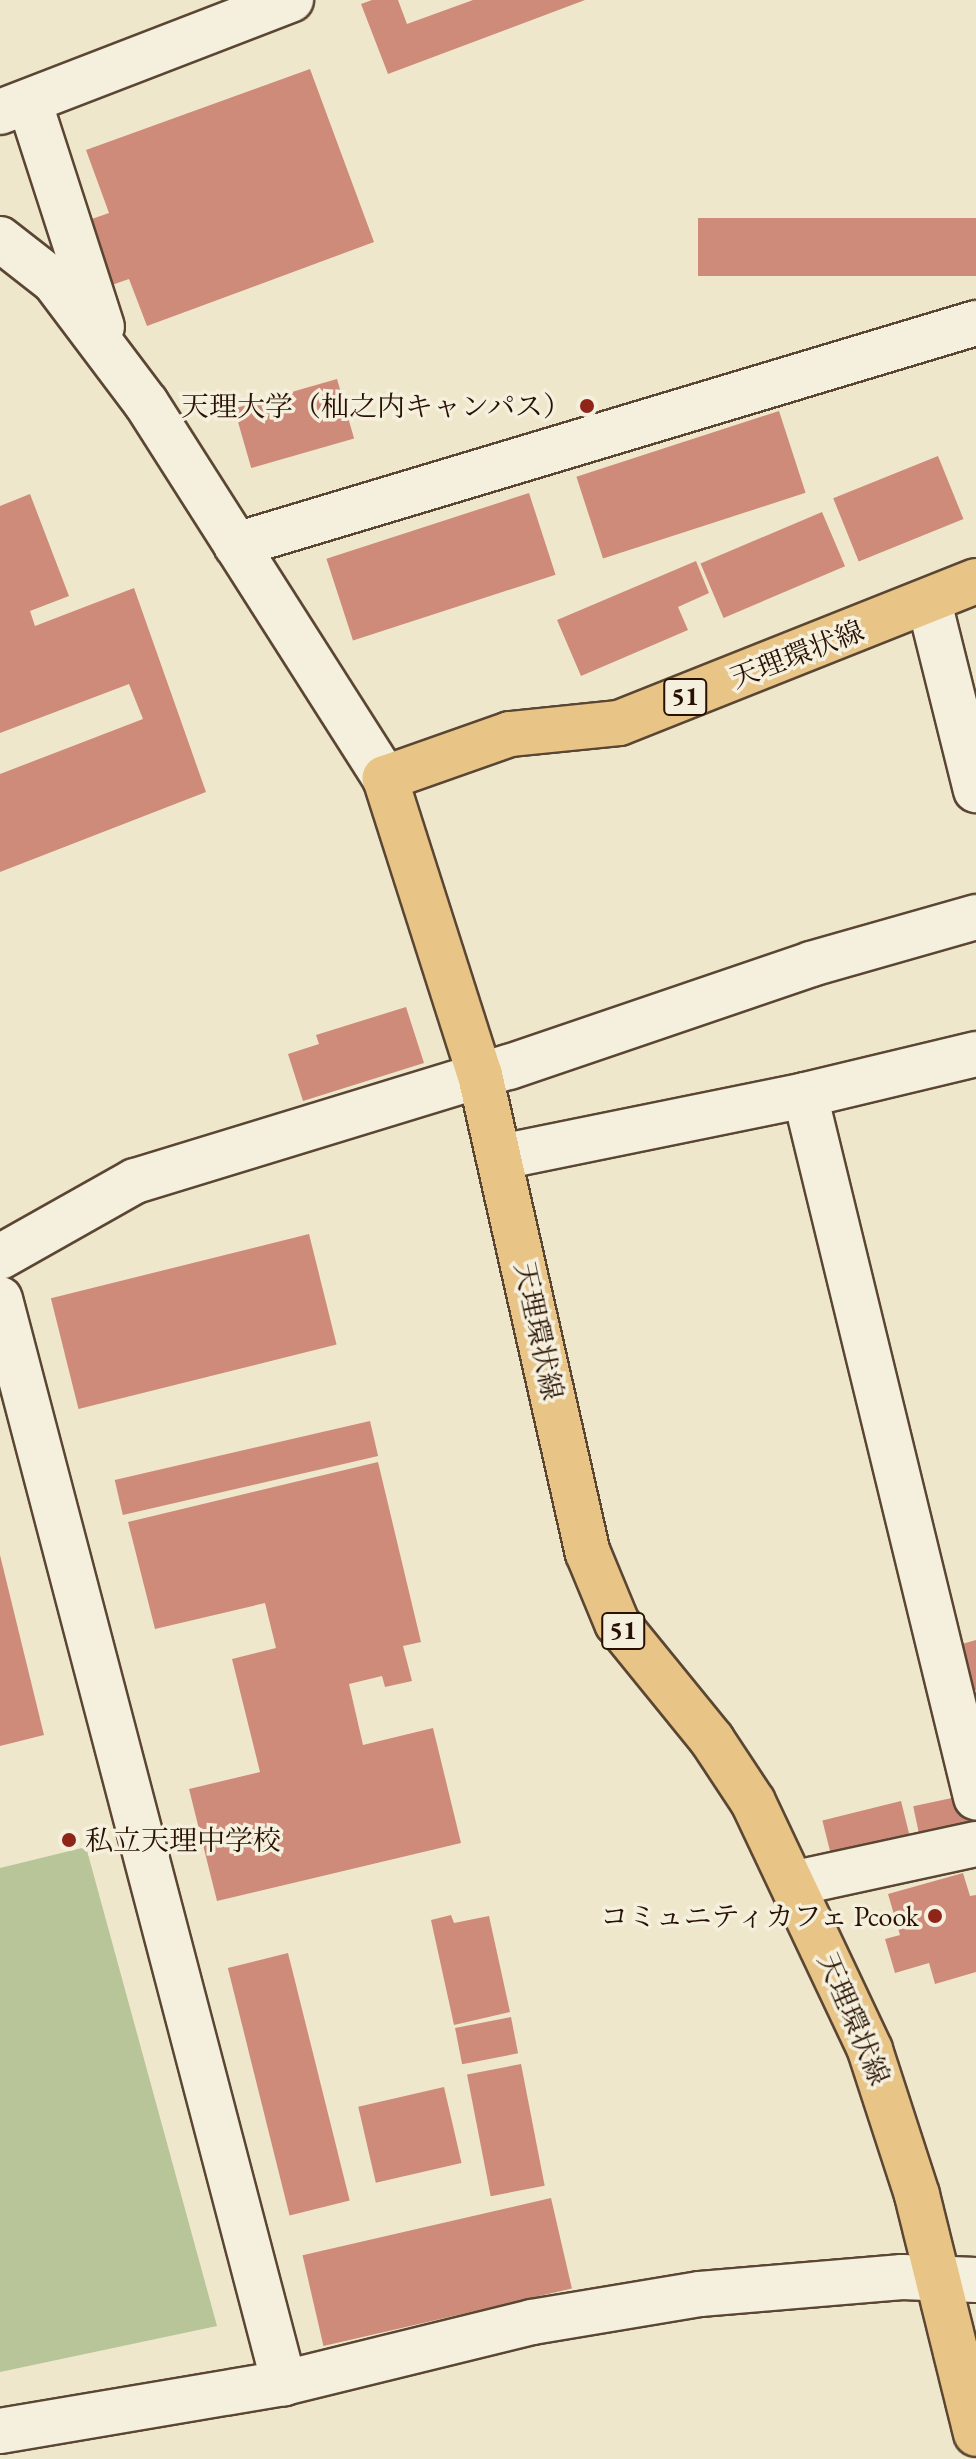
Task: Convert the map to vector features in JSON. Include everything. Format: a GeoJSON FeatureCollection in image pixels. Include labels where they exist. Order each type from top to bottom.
{"type":"FeatureCollection","features":[{"type":"Feature","properties":{"kind":"main road","name":"天理環状線"},"geometry":{"type":"LineString","coordinates":[[976,581],[619,723],[510,734],[385,778],[480,1075],[501,1157],[588,1553],[617,1623],[732,1768],[796,1883],[870,2050],[957,2280],[976,2434]]}},
{"type":"Feature","properties":{"kind":"street"},"geometry":{"type":"LineString","coordinates":[[114,361],[15,108],[291,0]]}},
{"type":"Feature","properties":{"kind":"street"},"geometry":{"type":"LineString","coordinates":[[0,239],[54,281],[114,361],[385,778]]}},
{"type":"Feature","properties":{"kind":"street"},"geometry":{"type":"LineString","coordinates":[[236,545],[976,323]]}},
{"type":"Feature","properties":{"kind":"street"},"geometry":{"type":"LineString","coordinates":[[929,602],[976,790]]}},
{"type":"Feature","properties":{"kind":"street"},"geometry":{"type":"LineString","coordinates":[[0,1257],[135,1181],[480,1075],[811,964],[976,917]]}},
{"type":"Feature","properties":{"kind":"street"},"geometry":{"type":"LineString","coordinates":[[501,1157],[805,1095],[976,1054]]}},
{"type":"Feature","properties":{"kind":"street"},"geometry":{"type":"LineString","coordinates":[[805,1095],[976,1797]]}},
{"type":"Feature","properties":{"kind":"street"},"geometry":{"type":"LineString","coordinates":[[0,1299],[284,2383]]}},
{"type":"Feature","properties":{"kind":"street"},"geometry":{"type":"LineString","coordinates":[[796,1883],[976,1844]]}},
{"type":"Feature","properties":{"kind":"street"},"geometry":{"type":"LineString","coordinates":[[0,2431],[284,2383],[532,2322],[700,2294],[902,2277],[957,2280]]}},
{"type":"Feature","properties":{"kind":"green space"},"geometry":{"type":"Polygon","coordinates":[[[86,1847],[217,2326],[0,2372],[0,1868],[86,1847]]]}},
{"type":"Feature","properties":{"kind":"building"},"geometry":{"type":"Polygon","coordinates":[[[372,0],[398,0],[407,24],[473,0],[585,0],[388,74],[361,4],[372,0]]]}},
{"type":"Feature","properties":{"kind":"building"},"geometry":{"type":"Polygon","coordinates":[[[310,69],[374,242],[147,326],[129,279],[109,286],[86,221],[109,213],[86,150],[310,69]]]}},
{"type":"Feature","properties":{"kind":"building"},"geometry":{"type":"Polygon","coordinates":[[[698,218],[976,218],[976,276],[698,276],[698,218]]]}},
{"type":"Feature","properties":{"kind":"building"},"geometry":{"type":"Polygon","coordinates":[[[337,379],[354,439],[251,468],[234,408],[337,379]]]}},
{"type":"Feature","properties":{"kind":"building"},"geometry":{"type":"Polygon","coordinates":[[[779,411],[806,493],[603,559],[576,477],[779,411]]]}},
{"type":"Feature","properties":{"kind":"building"},"geometry":{"type":"Polygon","coordinates":[[[938,456],[963,519],[859,561],[833,498],[938,456]]]}},
{"type":"Feature","properties":{"kind":"building"},"geometry":{"type":"Polygon","coordinates":[[[529,493],[556,575],[353,641],[326,559],[529,493]]]}},
{"type":"Feature","properties":{"kind":"building"},"geometry":{"type":"Polygon","coordinates":[[[30,494],[69,596],[30,611],[35,626],[134,588],[206,792],[0,872],[0,774],[143,719],[129,684],[0,733],[0,506],[30,494]]]}},
{"type":"Feature","properties":{"kind":"building"},"geometry":{"type":"Polygon","coordinates":[[[822,512],[845,566],[724,618],[700,564],[822,512]]]}},
{"type":"Feature","properties":{"kind":"building"},"geometry":{"type":"Polygon","coordinates":[[[696,561],[709,593],[678,607],[688,630],[581,676],[557,620],[696,561]]]}},
{"type":"Feature","properties":{"kind":"building"},"geometry":{"type":"Polygon","coordinates":[[[406,1007],[424,1063],[303,1101],[288,1054],[319,1044],[316,1035],[406,1007]]]}},
{"type":"Feature","properties":{"kind":"building"},"geometry":{"type":"Polygon","coordinates":[[[309,1234],[337,1345],[78,1409],[51,1298],[309,1234]]]}},
{"type":"Feature","properties":{"kind":"building"},"geometry":{"type":"Polygon","coordinates":[[[370,1421],[378,1456],[123,1515],[115,1480],[370,1421]]]}},
{"type":"Feature","properties":{"kind":"building"},"geometry":{"type":"Polygon","coordinates":[[[378,1462],[421,1642],[403,1646],[412,1681],[385,1687],[382,1676],[349,1684],[363,1745],[433,1728],[461,1843],[217,1901],[189,1789],[260,1772],[232,1659],[276,1648],[265,1603],[155,1629],[128,1522],[378,1462]]]}},
{"type":"Feature","properties":{"kind":"building"},"geometry":{"type":"Polygon","coordinates":[[[0,1555],[44,1735],[0,1746],[0,1555]]]}},
{"type":"Feature","properties":{"kind":"building"},"geometry":{"type":"Polygon","coordinates":[[[976,1640],[976,1690],[968,1693],[955,1646],[976,1640]]]}},
{"type":"Feature","properties":{"kind":"building"},"geometry":{"type":"Polygon","coordinates":[[[966,1795],[974,1832],[921,1843],[913,1806],[966,1795]]]}},
{"type":"Feature","properties":{"kind":"building"},"geometry":{"type":"Polygon","coordinates":[[[901,1801],[910,1837],[831,1856],[822,1821],[901,1801]]]}},
{"type":"Feature","properties":{"kind":"building","name":"コミュニティカフェ Pcook"},"geometry":{"type":"Polygon","coordinates":[[[963,1873],[970,1896],[976,1895],[976,1972],[935,1984],[929,1963],[895,1973],[885,1939],[900,1935],[888,1894],[963,1873]]]}},
{"type":"Feature","properties":{"kind":"building"},"geometry":{"type":"Polygon","coordinates":[[[451,1915],[454,1923],[489,1916],[510,2012],[454,2025],[431,1920],[451,1915]]]}},
{"type":"Feature","properties":{"kind":"building"},"geometry":{"type":"Polygon","coordinates":[[[288,1953],[350,2200],[290,2215],[228,1968],[288,1953]]]}},
{"type":"Feature","properties":{"kind":"building"},"geometry":{"type":"Polygon","coordinates":[[[511,2017],[518,2053],[462,2064],[455,2028],[511,2017]]]}},
{"type":"Feature","properties":{"kind":"building"},"geometry":{"type":"Polygon","coordinates":[[[521,2064],[545,2186],[491,2196],[467,2074],[521,2064]]]}},
{"type":"Feature","properties":{"kind":"building"},"geometry":{"type":"Polygon","coordinates":[[[444,2087],[462,2163],[376,2183],[358,2107],[444,2087]]]}},
{"type":"Feature","properties":{"kind":"building"},"geometry":{"type":"Polygon","coordinates":[[[551,2198],[572,2289],[323,2346],[303,2255],[551,2198]]]}},
{"type":"Feature","properties":{"kind":"place","name":"天理大学（杣之内キャンパス）"},"geometry":{"type":"Point","coordinates":[587,406]}},
{"type":"Feature","properties":{"kind":"place","name":"私立天理中学校"},"geometry":{"type":"Point","coordinates":[69,1840]}},
{"type":"Feature","properties":{"kind":"place","name":"コミュニティカフェ Pcook"},"geometry":{"type":"Point","coordinates":[935,1916]}}]}
